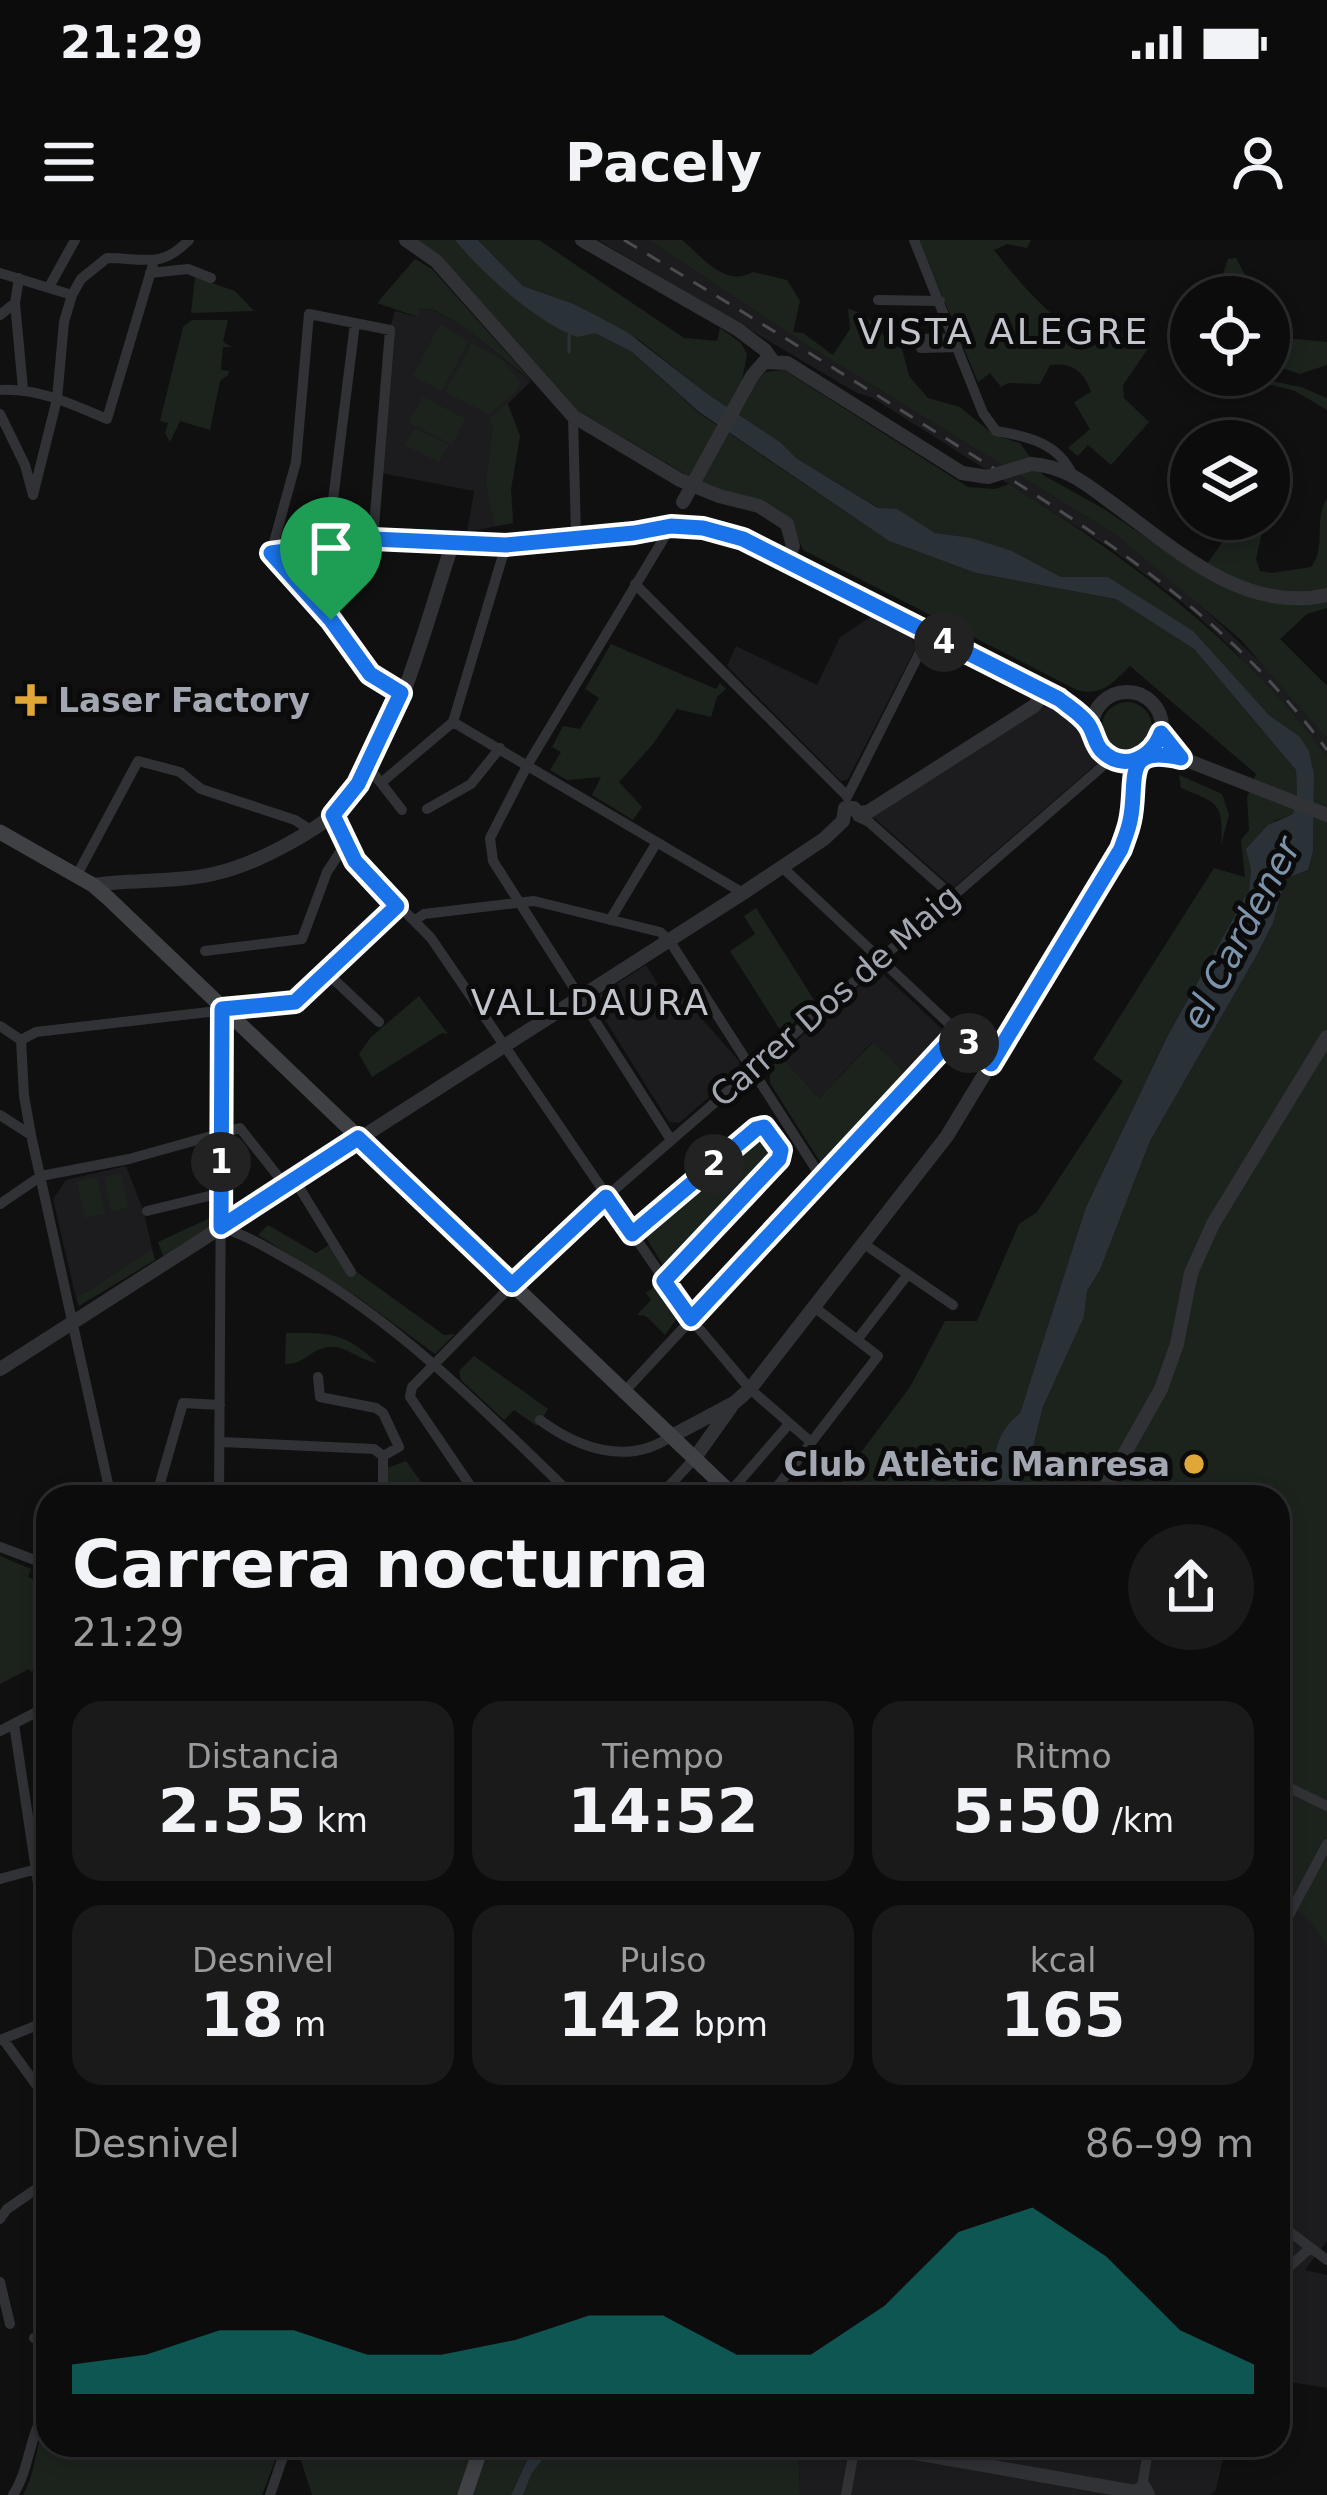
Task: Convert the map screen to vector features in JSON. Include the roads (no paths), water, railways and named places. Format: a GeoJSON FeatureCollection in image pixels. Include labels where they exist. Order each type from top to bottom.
{"type":"FeatureCollection","features":[{"type":"Feature","properties":{"kind":"main road"},"geometry":{"type":"LineString","coordinates":[[0,832],[93,885],[722,1485]]}},
{"type":"Feature","properties":{"kind":"main road"},"geometry":{"type":"LineString","coordinates":[[465,2495],[478,2457]]}},
{"type":"Feature","properties":{"kind":"street"},"geometry":{"type":"LineString","coordinates":[[49,287],[75,240]]}},
{"type":"Feature","properties":{"kind":"street"},"geometry":{"type":"LineString","coordinates":[[406,240],[436,261],[573,416],[680,480],[773,514],[787,524],[793,546],[786,563]]}},
{"type":"Feature","properties":{"kind":"street"},"geometry":{"type":"LineString","coordinates":[[582,240],[766,350],[761,367],[528,764],[490,838],[490,852],[520,904],[671,1140]]}},
{"type":"Feature","properties":{"kind":"street"},"geometry":{"type":"LineString","coordinates":[[914,240],[981,409],[996,431],[1044,442],[1072,474]]}},
{"type":"Feature","properties":{"kind":"street"},"geometry":{"type":"LineString","coordinates":[[0,390],[23,388],[107,419],[152,267],[185,243]]}},
{"type":"Feature","properties":{"kind":"street"},"geometry":{"type":"LineString","coordinates":[[0,414],[25,465],[33,495],[57,399],[64,322],[72,295],[92,268],[107,258],[188,269],[212,278]]}},
{"type":"Feature","properties":{"kind":"street"},"geometry":{"type":"LineString","coordinates":[[0,273],[72,295]]}},
{"type":"Feature","properties":{"kind":"street"},"geometry":{"type":"LineString","coordinates":[[19,278],[15,303],[23,388]]}},
{"type":"Feature","properties":{"kind":"street"},"geometry":{"type":"LineString","coordinates":[[878,299],[940,301]]}},
{"type":"Feature","properties":{"kind":"street"},"geometry":{"type":"LineString","coordinates":[[0,315],[15,303]]}},
{"type":"Feature","properties":{"kind":"street"},"geometry":{"type":"LineString","coordinates":[[271,553],[296,462],[309,314],[390,330],[373,539]]}},
{"type":"Feature","properties":{"kind":"street"},"geometry":{"type":"LineString","coordinates":[[327,548],[355,322]]}},
{"type":"Feature","properties":{"kind":"street"},"geometry":{"type":"LineString","coordinates":[[922,343],[956,342]]}},
{"type":"Feature","properties":{"kind":"street"},"geometry":{"type":"LineString","coordinates":[[761,367],[803,371],[962,473],[988,477],[1030,464],[1072,474],[1173,548],[1248,592],[1288,599],[1327,595]]}},
{"type":"Feature","properties":{"kind":"street"},"geometry":{"type":"LineString","coordinates":[[573,416],[576,537]]}},
{"type":"Feature","properties":{"kind":"street"},"geometry":{"type":"LineString","coordinates":[[271,553],[373,539],[506,545],[671,526],[722,532],[1052,696],[1092,728]]}},
{"type":"Feature","properties":{"kind":"street"},"geometry":{"type":"LineString","coordinates":[[93,885],[220,873],[333,815],[353,794],[401,693],[452,545]]}},
{"type":"Feature","properties":{"kind":"street"},"geometry":{"type":"LineString","coordinates":[[382,783],[453,722],[506,545]]}},
{"type":"Feature","properties":{"kind":"street"},"geometry":{"type":"LineString","coordinates":[[271,553],[316,601],[360,663],[401,693]]}},
{"type":"Feature","properties":{"kind":"street"},"geometry":{"type":"LineString","coordinates":[[635,584],[850,811],[869,822],[950,895]]}},
{"type":"Feature","properties":{"kind":"street"},"geometry":{"type":"LineString","coordinates":[[0,1369],[824,839],[850,811],[928,634]]}},
{"type":"Feature","properties":{"kind":"street"},"geometry":{"type":"LineString","coordinates":[[1131,819],[1116,759],[1096,743],[1092,728],[1094,714],[1104,700],[1120,692],[1144,696],[1158,712],[1161,733],[1186,760]]}},
{"type":"Feature","properties":{"kind":"street"},"geometry":{"type":"LineString","coordinates":[[850,811],[868,812],[1052,696],[1104,700]]}},
{"type":"Feature","properties":{"kind":"street"},"geometry":{"type":"LineString","coordinates":[[453,722],[742,893]]}},
{"type":"Feature","properties":{"kind":"street"},"geometry":{"type":"LineString","coordinates":[[670,1485],[947,1136],[1104,882],[1131,819],[1132,780],[1161,733]]}},
{"type":"Feature","properties":{"kind":"street"},"geometry":{"type":"LineString","coordinates":[[427,808],[471,784],[500,748]]}},
{"type":"Feature","properties":{"kind":"street"},"geometry":{"type":"LineString","coordinates":[[1116,759],[1186,760],[1327,815]]}},
{"type":"Feature","properties":{"kind":"street","name":"Carrer Dos de Maig"},"geometry":{"type":"LineString","coordinates":[[470,1485],[409,1392],[606,1197],[950,895],[1116,759]]}},
{"type":"Feature","properties":{"kind":"street"},"geometry":{"type":"LineString","coordinates":[[77,875],[137,761],[180,772],[202,789],[309,829]]}},
{"type":"Feature","properties":{"kind":"street"},"geometry":{"type":"LineString","coordinates":[[368,766],[402,810]]}},
{"type":"Feature","properties":{"kind":"street"},"geometry":{"type":"LineString","coordinates":[[333,815],[355,861],[431,938],[691,1319],[750,1389],[811,1442]]}},
{"type":"Feature","properties":{"kind":"street"},"geometry":{"type":"LineString","coordinates":[[610,920],[657,842]]}},
{"type":"Feature","properties":{"kind":"street"},"geometry":{"type":"LineString","coordinates":[[205,951],[302,939],[327,872],[346,843]]}},
{"type":"Feature","properties":{"kind":"street"},"geometry":{"type":"LineString","coordinates":[[782,866],[991,1064]]}},
{"type":"Feature","properties":{"kind":"street"},"geometry":{"type":"LineString","coordinates":[[414,920],[424,914],[534,901],[660,932],[821,1178]]}},
{"type":"Feature","properties":{"kind":"street"},"geometry":{"type":"LineString","coordinates":[[21,1040],[36,1032],[295,1002],[397,906]]}},
{"type":"Feature","properties":{"kind":"street"},"geometry":{"type":"LineString","coordinates":[[327,973],[379,1022]]}},
{"type":"Feature","properties":{"kind":"street"},"geometry":{"type":"LineString","coordinates":[[219,1485],[222,1009]]}},
{"type":"Feature","properties":{"kind":"street"},"geometry":{"type":"LineString","coordinates":[[0,1026],[21,1040]]}},
{"type":"Feature","properties":{"kind":"street"},"geometry":{"type":"LineString","coordinates":[[624,1392],[958,1032]]}},
{"type":"Feature","properties":{"kind":"street"},"geometry":{"type":"LineString","coordinates":[[1107,1485],[1161,1389],[1177,1344],[1191,1274],[1213,1224],[1327,1036]]}},
{"type":"Feature","properties":{"kind":"street"},"geometry":{"type":"LineString","coordinates":[[21,1040],[31,1135],[108,1485]]}},
{"type":"Feature","properties":{"kind":"street"},"geometry":{"type":"LineString","coordinates":[[0,1115],[31,1135]]}},
{"type":"Feature","properties":{"kind":"street"},"geometry":{"type":"LineString","coordinates":[[632,1234],[760,1126],[777,1142],[779,1159],[664,1281]]}},
{"type":"Feature","properties":{"kind":"street"},"geometry":{"type":"LineString","coordinates":[[0,1204],[40,1177],[241,1128],[290,1182],[351,1272]]}},
{"type":"Feature","properties":{"kind":"street"},"geometry":{"type":"LineString","coordinates":[[147,1211],[221,1193]]}},
{"type":"Feature","properties":{"kind":"street"},"geometry":{"type":"LineString","coordinates":[[221,1227],[248,1236],[336,1288],[438,1364],[562,1485]]}},
{"type":"Feature","properties":{"kind":"street"},"geometry":{"type":"LineString","coordinates":[[864,1244],[953,1305]]}},
{"type":"Feature","properties":{"kind":"street"},"geometry":{"type":"LineString","coordinates":[[857,1340],[908,1274]]}},
{"type":"Feature","properties":{"kind":"street"},"geometry":{"type":"LineString","coordinates":[[778,1485],[878,1356],[814,1306]]}},
{"type":"Feature","properties":{"kind":"street"},"geometry":{"type":"LineString","coordinates":[[317,1376],[320,1397],[383,1413],[399,1447],[383,1456]]}},
{"type":"Feature","properties":{"kind":"street"},"geometry":{"type":"LineString","coordinates":[[159,1485],[183,1403],[220,1405]]}},
{"type":"Feature","properties":{"kind":"street"},"geometry":{"type":"LineString","coordinates":[[540,1420],[579,1445],[600,1451],[646,1448],[666,1432],[734,1403]]}},
{"type":"Feature","properties":{"kind":"street"},"geometry":{"type":"LineString","coordinates":[[741,1485],[789,1424]]}},
{"type":"Feature","properties":{"kind":"street"},"geometry":{"type":"LineString","coordinates":[[221,1442],[374,1449],[383,1456]]}},
{"type":"Feature","properties":{"kind":"street"},"geometry":{"type":"LineString","coordinates":[[382,1485],[383,1456]]}},
{"type":"Feature","properties":{"kind":"street"},"geometry":{"type":"LineString","coordinates":[[0,1547],[36,1560]]}},
{"type":"Feature","properties":{"kind":"street"},"geometry":{"type":"LineString","coordinates":[[0,1731],[36,1712]]}},
{"type":"Feature","properties":{"kind":"street"},"geometry":{"type":"LineString","coordinates":[[14,1724],[36,1837]]}},
{"type":"Feature","properties":{"kind":"street"},"geometry":{"type":"LineString","coordinates":[[1290,1788],[1327,1806]]}},
{"type":"Feature","properties":{"kind":"street"},"geometry":{"type":"LineString","coordinates":[[1290,1913],[1327,1844]]}},
{"type":"Feature","properties":{"kind":"street"},"geometry":{"type":"LineString","coordinates":[[0,1879],[36,1870]]}},
{"type":"Feature","properties":{"kind":"street"},"geometry":{"type":"LineString","coordinates":[[36,2026],[2,2039],[36,2085]]}},
{"type":"Feature","properties":{"kind":"street"},"geometry":{"type":"LineString","coordinates":[[0,2193],[4,2214],[36,2190]]}},
{"type":"Feature","properties":{"kind":"street"},"geometry":{"type":"LineString","coordinates":[[1290,2233],[1327,2260]]}},
{"type":"Feature","properties":{"kind":"street"},"geometry":{"type":"LineString","coordinates":[[1290,2266],[1309,2249]]}},
{"type":"Feature","properties":{"kind":"street"},"geometry":{"type":"LineString","coordinates":[[0,2282],[10,2324]]}},
{"type":"Feature","properties":{"kind":"street"},"geometry":{"type":"LineString","coordinates":[[14,2495],[26,2474],[36,2431]]}},
{"type":"Feature","properties":{"kind":"street"},"geometry":{"type":"LineString","coordinates":[[269,2495],[283,2457]]}},
{"type":"Feature","properties":{"kind":"street"},"geometry":{"type":"LineString","coordinates":[[846,2495],[853,2457]]}},
{"type":"Feature","properties":{"kind":"street"},"geometry":{"type":"LineString","coordinates":[[942,2457],[1140,2492],[1147,2457]]}},
{"type":"Feature","properties":{"kind":"street"},"geometry":{"type":"LineString","coordinates":[[984,2464],[985,2457]]}},
{"type":"Feature","properties":{"kind":"water","name":"el Cardener"},"geometry":{"type":"Polygon","coordinates":[[[455,240],[478,240],[523,286],[574,304],[627,332],[796,458],[878,508],[897,509],[935,533],[1012,551],[1061,577],[1108,577],[1193,631],[1269,715],[1299,736],[1309,751],[1314,775],[1313,852],[1308,870],[1285,879],[1273,923],[1258,953],[1150,1141],[1100,1270],[1087,1291],[1084,1317],[1043,1407],[1019,1485],[992,1485],[996,1451],[1003,1432],[1020,1413],[1086,1207],[1167,1037],[1249,890],[1246,849],[1268,825],[1293,814],[1296,770],[1194,649],[1116,599],[976,573],[889,541],[699,412],[632,352],[595,333],[577,337],[561,330],[479,267],[455,240]]]}},
{"type":"Feature","properties":{"kind":"water"},"geometry":{"type":"Polygon","coordinates":[[[528,2457],[545,2457],[523,2495],[511,2495],[528,2457]]]}},
{"type":"Feature","properties":{"kind":"waterway"},"geometry":{"type":"LineString","coordinates":[[569,335],[569,352]]}},
{"type":"Feature","properties":{"kind":"railway"},"geometry":{"type":"LineString","coordinates":[[624,240],[1105,541],[1200,614],[1244,655],[1327,750]]}},
{"type":"Feature","properties":{"kind":"place","name":"Laser Factory"},"geometry":{"type":"Point","coordinates":[31,700]}},
{"type":"Feature","properties":{"kind":"place","name":"Club Atlètic Manresa"},"geometry":{"type":"Point","coordinates":[1194,1464]}},
{"type":"Feature","properties":{"kind":"district","name":"VISTA ALEGRE"},"geometry":{"type":"Point","coordinates":[1004,331]}},
{"type":"Feature","properties":{"kind":"district","name":"VALLDAURA"},"geometry":{"type":"Point","coordinates":[591,1002]}}]}
